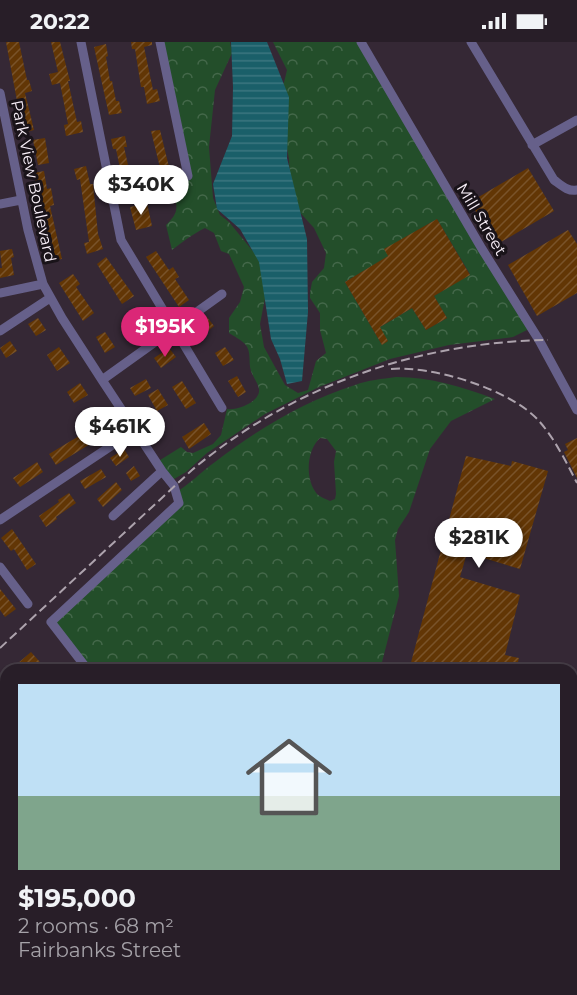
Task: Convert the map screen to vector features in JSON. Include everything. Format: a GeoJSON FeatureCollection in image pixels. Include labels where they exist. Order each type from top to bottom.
{"type":"FeatureCollection","features":[{"type":"Feature","properties":{"kind":"street"},"geometry":{"type":"LineString","coordinates":[[81,42],[121,240],[222,408]]}},
{"type":"Feature","properties":{"kind":"street"},"geometry":{"type":"LineString","coordinates":[[160,42],[188,176]]}},
{"type":"Feature","properties":{"kind":"street","name":"Mill Street"},"geometry":{"type":"LineString","coordinates":[[362,42],[482,249],[540,340],[577,410]]}},
{"type":"Feature","properties":{"kind":"street"},"geometry":{"type":"LineString","coordinates":[[471,42],[554,180],[563,188],[577,190]]}},
{"type":"Feature","properties":{"kind":"street","name":"Park View Boulevard"},"geometry":{"type":"LineString","coordinates":[[0,93],[2,113],[36,268],[50,298],[174,486],[179,503],[51,622],[83,664]]}},
{"type":"Feature","properties":{"kind":"street"},"geometry":{"type":"LineString","coordinates":[[532,145],[577,120]]}},
{"type":"Feature","properties":{"kind":"street"},"geometry":{"type":"LineString","coordinates":[[0,204],[21,200]]}},
{"type":"Feature","properties":{"kind":"street"},"geometry":{"type":"LineString","coordinates":[[0,293],[43,284]]}},
{"type":"Feature","properties":{"kind":"street"},"geometry":{"type":"LineString","coordinates":[[102,380],[222,294]]}},
{"type":"Feature","properties":{"kind":"street"},"geometry":{"type":"LineString","coordinates":[[0,331],[50,298]]}},
{"type":"Feature","properties":{"kind":"street"},"geometry":{"type":"LineString","coordinates":[[0,520],[135,430]]}},
{"type":"Feature","properties":{"kind":"street"},"geometry":{"type":"LineString","coordinates":[[113,516],[162,471]]}},
{"type":"Feature","properties":{"kind":"street"},"geometry":{"type":"LineString","coordinates":[[0,567],[28,604]]}},
{"type":"Feature","properties":{"kind":"green space"},"geometry":{"type":"Polygon","coordinates":[[[160,42],[230,42],[232,53],[215,90],[209,147],[213,198],[220,215],[229,222],[256,255],[264,272],[265,298],[260,324],[264,347],[285,385],[298,393],[308,390],[316,361],[326,353],[320,330],[320,313],[310,298],[310,293],[312,282],[324,268],[326,253],[314,228],[291,199],[289,159],[280,111],[287,70],[273,42],[362,42],[529,329],[513,337],[449,345],[390,359],[319,387],[265,414],[169,482],[157,462],[181,447],[193,453],[213,444],[221,435],[227,409],[242,407],[252,402],[259,394],[258,384],[251,371],[247,347],[229,333],[229,318],[240,302],[244,287],[229,254],[221,251],[214,233],[205,228],[172,250],[166,225],[174,215],[176,203],[169,200],[161,202],[156,197],[169,198],[183,192],[187,180],[160,42]],[[437,219],[385,249],[389,256],[345,282],[382,345],[380,327],[412,308],[426,330],[447,318],[434,296],[470,274],[437,219]]]}},
{"type":"Feature","properties":{"kind":"green space"},"geometry":{"type":"Polygon","coordinates":[[[409,377],[458,387],[495,399],[451,421],[430,449],[409,512],[398,529],[395,540],[399,596],[382,664],[85,664],[56,622],[178,509],[175,493],[264,428],[318,399],[365,382],[409,377]],[[320,438],[312,450],[309,466],[313,488],[317,494],[330,501],[335,499],[336,494],[334,462],[336,451],[327,439],[320,438]]]}},
{"type":"Feature","properties":{"kind":"water"},"geometry":{"type":"Polygon","coordinates":[[[231,42],[267,42],[289,97],[287,158],[307,239],[308,312],[302,381],[287,384],[271,339],[259,262],[240,229],[217,209],[213,184],[232,136],[231,42]]]}},
{"type":"Feature","properties":{"kind":"building"},"geometry":{"type":"Polygon","coordinates":[[[6,42],[19,42],[27,80],[29,80],[32,91],[25,93],[34,130],[23,133],[6,42]]]}},
{"type":"Feature","properties":{"kind":"building"},"geometry":{"type":"Polygon","coordinates":[[[51,42],[60,42],[77,122],[81,121],[83,132],[66,136],[64,125],[68,124],[60,83],[52,85],[49,74],[58,72],[51,42]]]}},
{"type":"Feature","properties":{"kind":"building"},"geometry":{"type":"Polygon","coordinates":[[[131,42],[152,42],[152,45],[144,47],[153,90],[157,89],[160,101],[147,104],[144,87],[141,87],[135,49],[132,49],[131,42]]]}},
{"type":"Feature","properties":{"kind":"building"},"geometry":{"type":"Polygon","coordinates":[[[106,44],[110,81],[112,81],[116,101],[119,101],[122,113],[109,115],[94,47],[106,44]]]}},
{"type":"Feature","properties":{"kind":"building"},"geometry":{"type":"Polygon","coordinates":[[[160,130],[169,167],[174,166],[177,181],[164,184],[151,131],[160,130]]]}},
{"type":"Feature","properties":{"kind":"building"},"geometry":{"type":"Polygon","coordinates":[[[125,136],[127,147],[124,147],[135,186],[124,188],[116,149],[113,149],[111,139],[125,136]]]}},
{"type":"Feature","properties":{"kind":"building"},"geometry":{"type":"Polygon","coordinates":[[[45,138],[49,163],[38,165],[33,140],[45,138]]]}},
{"type":"Feature","properties":{"kind":"building"},"geometry":{"type":"Polygon","coordinates":[[[86,166],[90,184],[93,184],[98,234],[103,249],[87,254],[84,243],[89,242],[80,179],[77,180],[74,169],[86,166]]]}},
{"type":"Feature","properties":{"kind":"building"},"geometry":{"type":"Polygon","coordinates":[[[528,168],[554,211],[496,245],[470,202],[528,168]]]}},
{"type":"Feature","properties":{"kind":"building"},"geometry":{"type":"Polygon","coordinates":[[[44,171],[47,189],[51,188],[54,205],[50,206],[62,259],[51,261],[34,173],[44,171]]]}},
{"type":"Feature","properties":{"kind":"building"},"geometry":{"type":"Polygon","coordinates":[[[147,203],[152,226],[136,230],[130,207],[147,203]]]}},
{"type":"Feature","properties":{"kind":"building"},"geometry":{"type":"Polygon","coordinates":[[[437,219],[470,275],[434,296],[447,318],[426,330],[412,308],[380,327],[388,341],[382,345],[345,282],[388,256],[384,249],[437,219]]]}},
{"type":"Feature","properties":{"kind":"building"},"geometry":{"type":"Polygon","coordinates":[[[568,230],[577,244],[577,293],[537,316],[508,265],[568,230]]]}},
{"type":"Feature","properties":{"kind":"building"},"geometry":{"type":"Polygon","coordinates":[[[12,249],[14,275],[0,278],[0,268],[2,268],[0,251],[12,249]]]}},
{"type":"Feature","properties":{"kind":"building"},"geometry":{"type":"Polygon","coordinates":[[[156,251],[169,270],[173,267],[179,277],[175,279],[189,300],[179,307],[146,257],[156,251]]]}},
{"type":"Feature","properties":{"kind":"building"},"geometry":{"type":"Polygon","coordinates":[[[106,257],[134,296],[122,304],[97,264],[106,257]]]}},
{"type":"Feature","properties":{"kind":"building"},"geometry":{"type":"Polygon","coordinates":[[[73,274],[80,284],[76,287],[94,313],[83,321],[59,283],[73,274]]]}},
{"type":"Feature","properties":{"kind":"building"},"geometry":{"type":"Polygon","coordinates":[[[139,309],[150,324],[140,330],[129,315],[139,309]]]}},
{"type":"Feature","properties":{"kind":"building"},"geometry":{"type":"Polygon","coordinates":[[[207,317],[214,326],[201,337],[194,328],[207,317]]]}},
{"type":"Feature","properties":{"kind":"building"},"geometry":{"type":"Polygon","coordinates":[[[38,318],[46,330],[36,336],[28,324],[38,318]]]}},
{"type":"Feature","properties":{"kind":"building"},"geometry":{"type":"Polygon","coordinates":[[[105,332],[115,347],[105,353],[96,337],[105,332]]]}},
{"type":"Feature","properties":{"kind":"building"},"geometry":{"type":"Polygon","coordinates":[[[10,341],[17,351],[6,358],[0,348],[10,341]]]}},
{"type":"Feature","properties":{"kind":"building"},"geometry":{"type":"Polygon","coordinates":[[[59,347],[70,363],[57,371],[47,355],[59,347]]]}},
{"type":"Feature","properties":{"kind":"building"},"geometry":{"type":"Polygon","coordinates":[[[225,347],[234,360],[223,366],[215,353],[225,347]]]}},
{"type":"Feature","properties":{"kind":"building"},"geometry":{"type":"Polygon","coordinates":[[[169,348],[176,357],[161,368],[154,358],[169,348]]]}},
{"type":"Feature","properties":{"kind":"building"},"geometry":{"type":"Polygon","coordinates":[[[237,376],[246,392],[238,397],[228,381],[237,376]]]}},
{"type":"Feature","properties":{"kind":"building"},"geometry":{"type":"Polygon","coordinates":[[[146,379],[151,388],[135,396],[130,388],[146,379]]]}},
{"type":"Feature","properties":{"kind":"building"},"geometry":{"type":"Polygon","coordinates":[[[182,381],[196,403],[186,409],[172,387],[182,381]]]}},
{"type":"Feature","properties":{"kind":"building"},"geometry":{"type":"Polygon","coordinates":[[[80,383],[88,395],[74,403],[67,392],[80,383]]]}},
{"type":"Feature","properties":{"kind":"building"},"geometry":{"type":"Polygon","coordinates":[[[158,389],[168,405],[157,411],[148,395],[158,389]]]}},
{"type":"Feature","properties":{"kind":"building"},"geometry":{"type":"Polygon","coordinates":[[[204,423],[211,434],[189,449],[182,437],[204,423]]]}},
{"type":"Feature","properties":{"kind":"building"},"geometry":{"type":"Polygon","coordinates":[[[89,430],[95,441],[56,465],[49,454],[89,430]]]}},
{"type":"Feature","properties":{"kind":"building"},"geometry":{"type":"Polygon","coordinates":[[[577,438],[577,478],[564,452],[568,450],[565,444],[577,438]]]}},
{"type":"Feature","properties":{"kind":"building"},"geometry":{"type":"Polygon","coordinates":[[[124,449],[129,457],[116,466],[110,458],[124,449]]]}},
{"type":"Feature","properties":{"kind":"building"},"geometry":{"type":"Polygon","coordinates":[[[466,456],[511,466],[512,461],[548,471],[520,569],[467,553],[460,577],[520,595],[505,655],[519,658],[518,664],[411,664],[466,456]]]}},
{"type":"Feature","properties":{"kind":"building"},"geometry":{"type":"Polygon","coordinates":[[[37,462],[43,472],[20,487],[13,478],[37,462]]]}},
{"type":"Feature","properties":{"kind":"building"},"geometry":{"type":"Polygon","coordinates":[[[134,466],[140,476],[131,481],[126,473],[134,466]]]}},
{"type":"Feature","properties":{"kind":"building"},"geometry":{"type":"Polygon","coordinates":[[[101,469],[106,477],[85,489],[80,481],[101,469]]]}},
{"type":"Feature","properties":{"kind":"building"},"geometry":{"type":"Polygon","coordinates":[[[116,482],[122,490],[103,507],[97,499],[116,482]]]}},
{"type":"Feature","properties":{"kind":"building"},"geometry":{"type":"Polygon","coordinates":[[[69,493],[76,503],[46,527],[39,516],[69,493]]]}},
{"type":"Feature","properties":{"kind":"building"},"geometry":{"type":"Polygon","coordinates":[[[12,529],[36,564],[27,570],[14,549],[11,551],[1,538],[12,529]]]}},
{"type":"Feature","properties":{"kind":"building"},"geometry":{"type":"Polygon","coordinates":[[[0,589],[16,609],[5,617],[0,610],[0,589]]]}},
{"type":"Feature","properties":{"kind":"building"},"geometry":{"type":"Polygon","coordinates":[[[31,652],[42,664],[17,664],[31,652]]]}},
{"type":"Feature","properties":{"kind":"railway"},"geometry":{"type":"LineString","coordinates":[[0,648],[192,470],[231,440],[272,415],[314,392],[359,374],[405,360],[452,349],[548,340]]}},
{"type":"Feature","properties":{"kind":"railway"},"geometry":{"type":"LineString","coordinates":[[391,369],[428,371],[449,376],[510,399],[527,410],[545,428],[577,483]]}}]}
